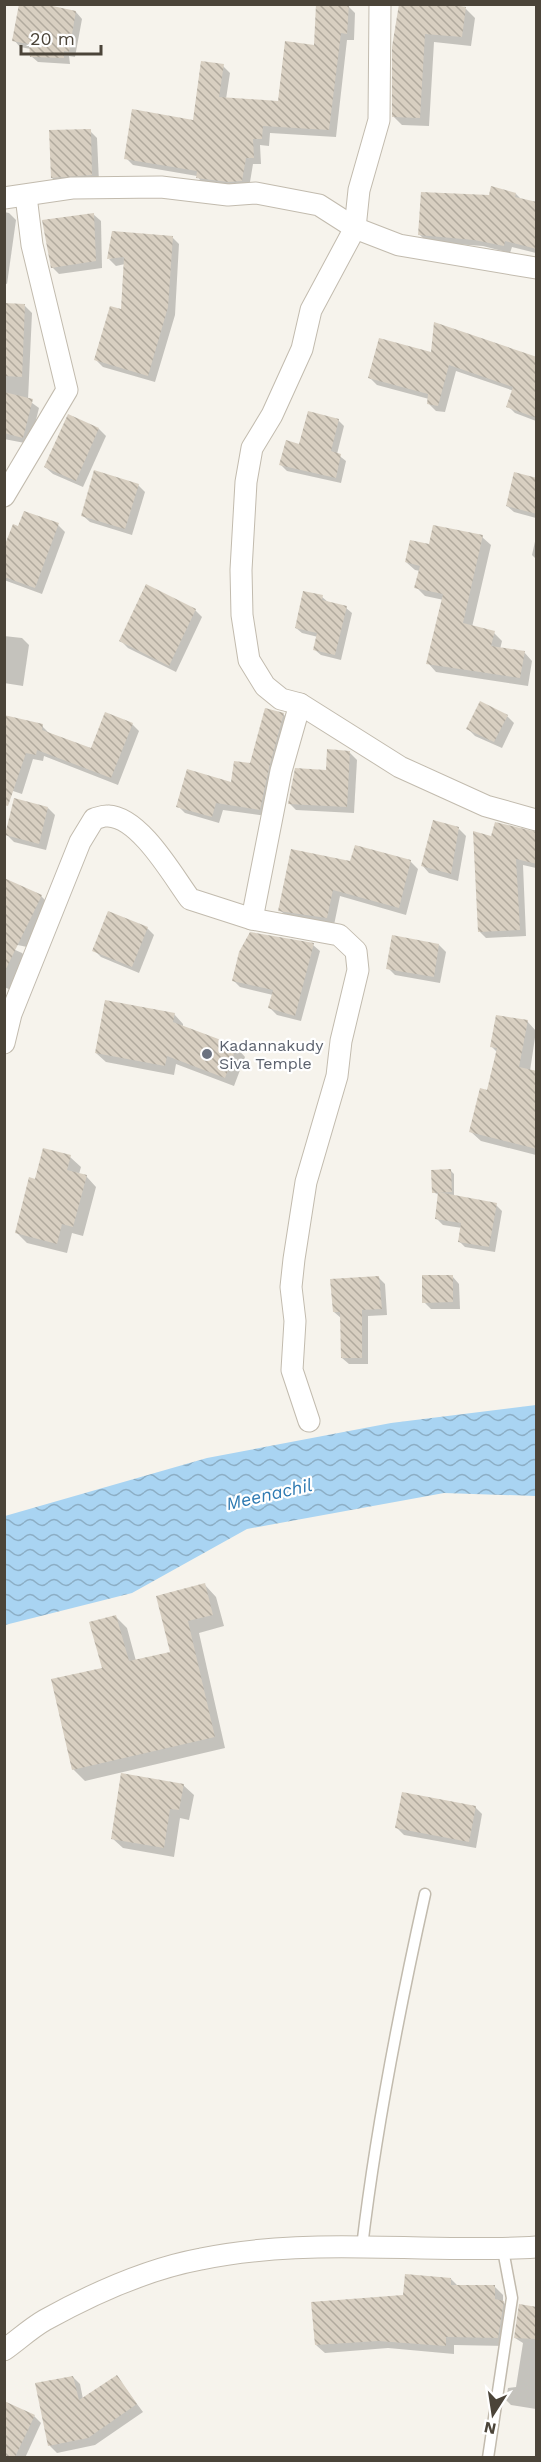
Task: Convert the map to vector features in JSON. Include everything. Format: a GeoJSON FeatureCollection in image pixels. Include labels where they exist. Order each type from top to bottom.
{"type":"FeatureCollection","features":[{"type":"Feature","properties":{"kind":"street"},"geometry":{"type":"LineString","coordinates":[[380,4],[379,120],[358,190],[355,228],[310,310],[302,349],[272,416],[252,448],[246,482],[241,570],[242,615],[249,660],[265,686],[282,699],[300,704],[400,767],[486,806],[537,820]]}},
{"type":"Feature","properties":{"kind":"street"},"geometry":{"type":"LineString","coordinates":[[4,198],[72,188],[161,187],[228,195],[256,193],[319,205],[355,228],[399,245],[537,268]]}},
{"type":"Feature","properties":{"kind":"street"},"geometry":{"type":"LineString","coordinates":[[4,496],[67,390],[32,245],[26,196]]}},
{"type":"Feature","properties":{"kind":"street"},"geometry":{"type":"LineString","coordinates":[[252,919],[281,771],[300,704]]}},
{"type":"Feature","properties":{"kind":"street"},"geometry":{"type":"LineString","coordinates":[[4,1043],[8,1013],[80,842],[94,819],[108,816],[129,825],[171,868],[190,899],[252,919],[339,935],[356,951],[358,970],[341,1041],[337,1076],[306,1182],[291,1287],[295,1321],[292,1370],[309,1421]]}},
{"type":"Feature","properties":{"kind":"street"},"geometry":{"type":"LineString","coordinates":[[4,2350],[43,2321],[92,2297],[148,2274],[201,2259],[274,2250],[362,2247],[503,2250],[537,2247]]}},
{"type":"Feature","properties":{"kind":"lane"},"geometry":{"type":"LineString","coordinates":[[362,2247],[374,2146],[399,2008],[425,1894]]}},
{"type":"Feature","properties":{"kind":"lane"},"geometry":{"type":"LineString","coordinates":[[488,2457],[512,2298],[503,2250]]}},
{"type":"Feature","properties":{"kind":"water","name":"Meenachil"},"geometry":{"type":"Polygon","coordinates":[[[536,1405],[536,1496],[444,1493],[247,1529],[132,1593],[5,1625],[5,1516],[207,1458],[391,1423],[536,1405]]]}},
{"type":"Feature","properties":{"kind":"building"},"geometry":{"type":"Polygon","coordinates":[[[19,4],[43,4],[76,11],[69,52],[64,51],[64,58],[30,57],[29,44],[12,41],[19,4]]]}},
{"type":"Feature","properties":{"kind":"building"},"geometry":{"type":"Polygon","coordinates":[[[316,4],[349,4],[347,34],[341,33],[329,130],[263,126],[262,139],[253,139],[254,158],[246,158],[242,181],[228,182],[196,178],[197,171],[124,159],[132,109],[193,120],[201,61],[224,64],[219,97],[278,101],[285,41],[314,45],[316,4]]]}},
{"type":"Feature","properties":{"kind":"building"},"geometry":{"type":"Polygon","coordinates":[[[399,4],[449,4],[466,7],[462,37],[425,34],[420,118],[392,117],[392,47],[399,4]]]}},
{"type":"Feature","properties":{"kind":"building"},"geometry":{"type":"Polygon","coordinates":[[[91,129],[92,175],[51,178],[49,130],[91,129]]]}},
{"type":"Feature","properties":{"kind":"building"},"geometry":{"type":"Polygon","coordinates":[[[491,186],[516,193],[515,197],[537,202],[537,249],[505,241],[504,246],[474,240],[418,235],[421,192],[489,195],[491,186]]]}},
{"type":"Feature","properties":{"kind":"building"},"geometry":{"type":"Polygon","coordinates":[[[94,213],[96,261],[51,268],[42,220],[94,213]]]}},
{"type":"Feature","properties":{"kind":"building"},"geometry":{"type":"Polygon","coordinates":[[[112,231],[173,236],[168,307],[148,376],[94,360],[110,306],[121,309],[124,257],[107,259],[112,231]]]}},
{"type":"Feature","properties":{"kind":"building"},"geometry":{"type":"Polygon","coordinates":[[[4,303],[25,304],[22,377],[4,376],[4,303]]]}},
{"type":"Feature","properties":{"kind":"building"},"geometry":{"type":"Polygon","coordinates":[[[434,322],[537,357],[537,418],[506,407],[513,387],[449,365],[438,406],[427,404],[428,394],[368,378],[379,338],[431,352],[434,322]]]}},
{"type":"Feature","properties":{"kind":"building"},"geometry":{"type":"Polygon","coordinates":[[[4,392],[33,399],[23,438],[4,433],[4,392]]]}},
{"type":"Feature","properties":{"kind":"building"},"geometry":{"type":"Polygon","coordinates":[[[308,411],[339,419],[331,451],[341,454],[336,478],[279,465],[286,440],[299,444],[308,411]]]}},
{"type":"Feature","properties":{"kind":"building"},"geometry":{"type":"Polygon","coordinates":[[[68,414],[99,428],[76,481],[44,467],[68,414]]]}},
{"type":"Feature","properties":{"kind":"building"},"geometry":{"type":"Polygon","coordinates":[[[94,470],[139,484],[125,529],[81,516],[94,470]]]}},
{"type":"Feature","properties":{"kind":"building"},"geometry":{"type":"Polygon","coordinates":[[[514,472],[537,478],[537,514],[506,506],[514,472]]]}},
{"type":"Feature","properties":{"kind":"building"},"geometry":{"type":"Polygon","coordinates":[[[24,511],[59,523],[35,588],[4,577],[4,547],[13,524],[18,526],[24,511]]]}},
{"type":"Feature","properties":{"kind":"building"},"geometry":{"type":"Polygon","coordinates":[[[433,525],[483,535],[463,623],[495,631],[491,646],[525,651],[520,678],[426,664],[443,594],[414,588],[420,566],[405,562],[410,540],[429,544],[433,525]]]}},
{"type":"Feature","properties":{"kind":"building"},"geometry":{"type":"Polygon","coordinates":[[[146,584],[196,609],[169,666],[119,641],[146,584]]]}},
{"type":"Feature","properties":{"kind":"building"},"geometry":{"type":"Polygon","coordinates":[[[303,591],[323,595],[322,600],[347,606],[335,655],[313,650],[317,633],[295,628],[303,591]]]}},
{"type":"Feature","properties":{"kind":"building"},"geometry":{"type":"Polygon","coordinates":[[[480,701],[508,715],[494,742],[466,729],[480,701]]]}},
{"type":"Feature","properties":{"kind":"building"},"geometry":{"type":"Polygon","coordinates":[[[265,708],[284,713],[260,810],[216,803],[212,817],[176,807],[187,769],[231,782],[234,761],[250,763],[265,708]]]}},
{"type":"Feature","properties":{"kind":"building"},"geometry":{"type":"Polygon","coordinates":[[[105,712],[133,723],[111,778],[37,750],[36,755],[26,753],[8,806],[4,805],[4,715],[43,724],[42,730],[91,748],[105,712]]]}},
{"type":"Feature","properties":{"kind":"building"},"geometry":{"type":"Polygon","coordinates":[[[327,749],[350,751],[347,807],[288,804],[295,768],[326,770],[327,749]]]}},
{"type":"Feature","properties":{"kind":"building"},"geometry":{"type":"Polygon","coordinates":[[[14,798],[48,807],[39,844],[5,835],[14,798]]]}},
{"type":"Feature","properties":{"kind":"building"},"geometry":{"type":"Polygon","coordinates":[[[433,820],[459,827],[451,874],[421,866],[433,820]]]}},
{"type":"Feature","properties":{"kind":"building"},"geometry":{"type":"Polygon","coordinates":[[[495,822],[537,832],[537,864],[516,859],[520,930],[478,932],[473,831],[491,836],[495,822]]]}},
{"type":"Feature","properties":{"kind":"building"},"geometry":{"type":"Polygon","coordinates":[[[355,845],[411,860],[399,908],[333,890],[327,918],[278,911],[291,849],[350,861],[355,845]]]}},
{"type":"Feature","properties":{"kind":"building"},"geometry":{"type":"Polygon","coordinates":[[[4,878],[42,895],[4,973],[4,878]]]}},
{"type":"Feature","properties":{"kind":"building"},"geometry":{"type":"Polygon","coordinates":[[[108,911],[148,927],[132,967],[92,951],[108,911]]]}},
{"type":"Feature","properties":{"kind":"building"},"geometry":{"type":"Polygon","coordinates":[[[250,932],[314,943],[295,1016],[268,1008],[273,990],[232,981],[239,952],[250,932]]]}},
{"type":"Feature","properties":{"kind":"building"},"geometry":{"type":"Polygon","coordinates":[[[392,935],[439,944],[434,977],[386,969],[392,935]]]}},
{"type":"Feature","properties":{"kind":"building"},"geometry":{"type":"Polygon","coordinates":[[[105,1000],[175,1013],[173,1022],[237,1046],[225,1078],[167,1056],[165,1066],[95,1053],[105,1000]]]}},
{"type":"Feature","properties":{"kind":"building"},"geometry":{"type":"Polygon","coordinates":[[[496,1015],[528,1020],[519,1067],[537,1071],[537,1149],[469,1132],[480,1088],[487,1090],[497,1048],[490,1047],[496,1015]]]}},
{"type":"Feature","properties":{"kind":"building"},"geometry":{"type":"Polygon","coordinates":[[[43,1148],[71,1155],[67,1170],[87,1175],[73,1227],[62,1224],[57,1244],[15,1233],[29,1177],[35,1179],[43,1148]]]}},
{"type":"Feature","properties":{"kind":"building"},"geometry":{"type":"Polygon","coordinates":[[[451,1169],[452,1192],[432,1193],[431,1170],[451,1169]]]}},
{"type":"Feature","properties":{"kind":"building"},"geometry":{"type":"Polygon","coordinates":[[[438,1192],[497,1203],[489,1247],[458,1242],[461,1223],[435,1219],[438,1192]]]}},
{"type":"Feature","properties":{"kind":"building"},"geometry":{"type":"Polygon","coordinates":[[[422,1275],[453,1275],[453,1302],[422,1303],[422,1275]]]}},
{"type":"Feature","properties":{"kind":"building"},"geometry":{"type":"Polygon","coordinates":[[[379,1276],[382,1309],[362,1310],[362,1358],[341,1358],[340,1312],[333,1312],[330,1279],[379,1276]]]}},
{"type":"Feature","properties":{"kind":"building"},"geometry":{"type":"Polygon","coordinates":[[[205,1583],[213,1615],[188,1621],[215,1737],[72,1770],[51,1679],[102,1668],[89,1622],[116,1615],[129,1661],[170,1652],[156,1596],[205,1583]]]}},
{"type":"Feature","properties":{"kind":"building"},"geometry":{"type":"Polygon","coordinates":[[[121,1773],[184,1784],[179,1810],[170,1809],[164,1848],[111,1839],[121,1773]]]}},
{"type":"Feature","properties":{"kind":"building"},"geometry":{"type":"Polygon","coordinates":[[[402,1792],[476,1806],[469,1842],[395,1828],[402,1792]]]}},
{"type":"Feature","properties":{"kind":"building"},"geometry":{"type":"Polygon","coordinates":[[[405,2274],[451,2278],[451,2285],[495,2285],[495,2299],[504,2301],[498,2338],[446,2337],[446,2346],[378,2341],[315,2345],[311,2302],[403,2295],[405,2274]]]}},
{"type":"Feature","properties":{"kind":"building"},"geometry":{"type":"Polygon","coordinates":[[[519,2304],[537,2307],[537,2339],[514,2338],[519,2304]]]}},
{"type":"Feature","properties":{"kind":"building"},"geometry":{"type":"Polygon","coordinates":[[[117,2375],[137,2404],[88,2438],[48,2446],[35,2383],[73,2376],[79,2400],[117,2375]]]}},
{"type":"Feature","properties":{"kind":"building"},"geometry":{"type":"Polygon","coordinates":[[[4,2401],[35,2415],[15,2457],[4,2457],[4,2401]]]}},
{"type":"Feature","properties":{"kind":"place","name":"Kadannakudy Siva Temple"},"geometry":{"type":"Point","coordinates":[207,1054]}}]}
